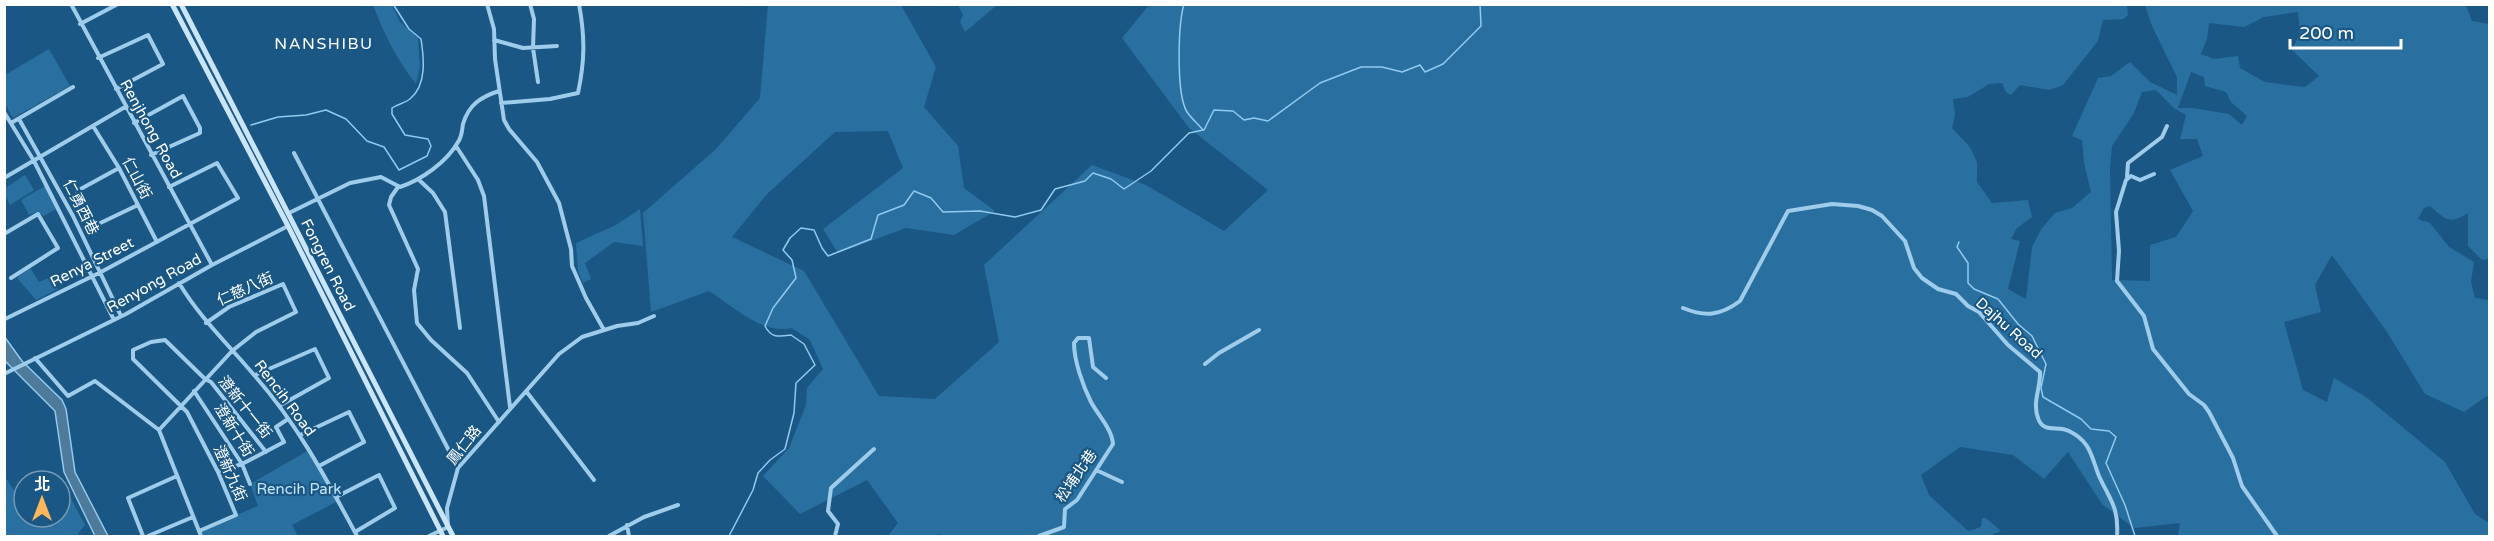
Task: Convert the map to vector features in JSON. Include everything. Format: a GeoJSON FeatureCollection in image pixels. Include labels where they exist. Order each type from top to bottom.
{"type":"FeatureCollection","features":[{"type":"Feature","properties":{"kind":"main road","name":"Fongren Road"},"geometry":{"type":"LineString","coordinates":[[172,4],[291,224],[453,537]]}},
{"type":"Feature","properties":{"kind":"main road","name":"Fongren Road"},"geometry":{"type":"LineString","coordinates":[[181,4],[289,213],[291,224],[442,534]]}},
{"type":"Feature","properties":{"kind":"street","name":"Renjhong Road"},"geometry":{"type":"LineString","coordinates":[[71,4],[212,265]]}},
{"type":"Feature","properties":{"kind":"street"},"geometry":{"type":"LineString","coordinates":[[80,24],[118,4]]}},
{"type":"Feature","properties":{"kind":"street"},"geometry":{"type":"LineString","coordinates":[[530,4],[534,19],[533,48],[538,82]]}},
{"type":"Feature","properties":{"kind":"street"},"geometry":{"type":"LineString","coordinates":[[501,104],[550,99],[578,93],[585,61],[579,4]]}},
{"type":"Feature","properties":{"kind":"street"},"geometry":{"type":"LineString","coordinates":[[488,5],[494,25],[499,91],[504,120],[537,162],[559,203],[571,249],[572,266],[604,330]]}},
{"type":"Feature","properties":{"kind":"street"},"geometry":{"type":"LineString","coordinates":[[98,57],[148,35],[163,64],[116,89]]}},
{"type":"Feature","properties":{"kind":"street"},"geometry":{"type":"LineString","coordinates":[[494,40],[523,48],[557,46]]}},
{"type":"Feature","properties":{"kind":"street"},"geometry":{"type":"LineString","coordinates":[[11,123],[73,87]]}},
{"type":"Feature","properties":{"kind":"street"},"geometry":{"type":"LineString","coordinates":[[499,91],[478,99],[473,104],[464,123],[460,141],[456,146],[435,167],[418,179],[398,187],[388,205],[418,269],[414,290],[417,323],[431,340],[467,374],[499,422]]}},
{"type":"Feature","properties":{"kind":"street"},"geometry":{"type":"LineString","coordinates":[[134,123],[183,96],[200,128],[200,133],[151,155]]}},
{"type":"Feature","properties":{"kind":"street"},"geometry":{"type":"LineString","coordinates":[[4,178],[125,107]]}},
{"type":"Feature","properties":{"kind":"street","name":"仁勇西巷"},"geometry":{"type":"LineString","coordinates":[[4,112],[34,161],[114,320]]}},
{"type":"Feature","properties":{"kind":"street","name":"仁勇西巷"},"geometry":{"type":"LineString","coordinates":[[19,118],[42,157],[121,316]]}},
{"type":"Feature","properties":{"kind":"street","name":"仁山街"},"geometry":{"type":"LineString","coordinates":[[93,126],[119,168],[157,242]]}},
{"type":"Feature","properties":{"kind":"street"},"geometry":{"type":"LineString","coordinates":[[2168,126],[2162,137],[2128,163],[2127,177],[2116,212],[2119,251],[2117,281],[2144,316],[2153,349],[2189,394],[2204,405],[2209,412],[2233,458],[2242,486],[2277,537]]}},
{"type":"Feature","properties":{"kind":"street"},"geometry":{"type":"LineString","coordinates":[[456,146],[484,196],[511,408]]}},
{"type":"Feature","properties":{"kind":"street"},"geometry":{"type":"LineString","coordinates":[[294,153],[458,468]]}},
{"type":"Feature","properties":{"kind":"street","name":"Renya Street"},"geometry":{"type":"LineString","coordinates":[[5,319],[101,272],[238,198],[217,163],[170,187]]}},
{"type":"Feature","properties":{"kind":"street"},"geometry":{"type":"LineString","coordinates":[[119,168],[78,191],[94,226],[138,205]]}},
{"type":"Feature","properties":{"kind":"street"},"geometry":{"type":"LineString","coordinates":[[2127,177],[2131,176],[2140,180],[2153,174]]}},
{"type":"Feature","properties":{"kind":"street"},"geometry":{"type":"LineString","coordinates":[[289,213],[350,183],[381,177],[398,187]]}},
{"type":"Feature","properties":{"kind":"street"},"geometry":{"type":"LineString","coordinates":[[418,179],[433,193],[446,212],[460,328]]}},
{"type":"Feature","properties":{"kind":"street","name":"Dajhu Road"},"geometry":{"type":"LineString","coordinates":[[1683,308],[1707,315],[1727,310],[1740,301],[1786,212],[1832,204],[1858,206],[1872,210],[1905,241],[1914,268],[1922,278],[1938,289],[1956,294],[1968,306],[1979,312],[2008,345],[2040,372],[2036,390],[2038,418],[2042,425],[2048,428],[2072,432],[2091,450],[2098,473],[2116,507],[2116,537]]}},
{"type":"Feature","properties":{"kind":"street"},"geometry":{"type":"LineString","coordinates":[[4,234],[38,214],[58,248],[11,278]]}},
{"type":"Feature","properties":{"kind":"street","name":"Renyong Road"},"geometry":{"type":"LineString","coordinates":[[4,374],[114,320],[291,224]]}},
{"type":"Feature","properties":{"kind":"street","name":"Rencih Road"},"geometry":{"type":"LineString","coordinates":[[179,283],[206,322],[255,375],[300,435],[356,534]]}},
{"type":"Feature","properties":{"kind":"street","name":"仁慈八街"},"geometry":{"type":"LineString","coordinates":[[206,322],[229,307],[283,284],[297,312],[256,332],[232,351]]}},
{"type":"Feature","properties":{"kind":"street","name":"鳳仁路"},"geometry":{"type":"LineString","coordinates":[[448,527],[447,508],[458,468],[559,354],[582,337],[638,323],[654,316]]}},
{"type":"Feature","properties":{"kind":"street"},"geometry":{"type":"LineString","coordinates":[[1205,364],[1259,330]]}},
{"type":"Feature","properties":{"kind":"street","name":"松埔北巷"},"geometry":{"type":"LineString","coordinates":[[1039,537],[1064,527],[1065,509],[1077,500],[1113,441],[1090,400],[1076,357],[1074,343],[1078,338],[1089,338],[1093,367],[1106,378]]}},
{"type":"Feature","properties":{"kind":"street","name":"澄新十一街"},"geometry":{"type":"LineString","coordinates":[[141,346],[165,340],[205,379],[211,382],[266,452]]}},
{"type":"Feature","properties":{"kind":"street","name":"澄新九街"},"geometry":{"type":"LineString","coordinates":[[141,346],[133,350],[134,359],[183,405],[218,472],[236,515],[199,531]]}},
{"type":"Feature","properties":{"kind":"street"},"geometry":{"type":"LineString","coordinates":[[255,375],[315,349],[329,378],[279,406]]}},
{"type":"Feature","properties":{"kind":"street"},"geometry":{"type":"LineString","coordinates":[[159,430],[232,351]]}},
{"type":"Feature","properties":{"kind":"street"},"geometry":{"type":"LineString","coordinates":[[35,358],[68,396],[95,381],[159,430],[201,537]]}},
{"type":"Feature","properties":{"kind":"street","name":"澄新十街"},"geometry":{"type":"LineString","coordinates":[[194,391],[242,464],[250,484]]}},
{"type":"Feature","properties":{"kind":"street"},"geometry":{"type":"LineString","coordinates":[[526,391],[594,480]]}},
{"type":"Feature","properties":{"kind":"street"},"geometry":{"type":"LineString","coordinates":[[300,435],[349,412],[364,442],[319,466]]}},
{"type":"Feature","properties":{"kind":"street"},"geometry":{"type":"LineString","coordinates":[[218,472],[242,464],[284,442],[276,427],[288,419]]}},
{"type":"Feature","properties":{"kind":"street"},"geometry":{"type":"LineString","coordinates":[[835,537],[838,524],[828,511],[830,491],[873,449]]}},
{"type":"Feature","properties":{"kind":"street"},"geometry":{"type":"LineString","coordinates":[[1096,470],[1122,482]]}},
{"type":"Feature","properties":{"kind":"street"},"geometry":{"type":"LineString","coordinates":[[336,497],[379,475],[393,500],[395,508],[356,534]]}},
{"type":"Feature","properties":{"kind":"street"},"geometry":{"type":"LineString","coordinates":[[143,537],[128,498],[177,476]]}},
{"type":"Feature","properties":{"kind":"street"},"geometry":{"type":"LineString","coordinates":[[609,537],[627,525],[678,505]]}},
{"type":"Feature","properties":{"kind":"street"},"geometry":{"type":"LineString","coordinates":[[148,537],[194,517]]}},
{"type":"Feature","properties":{"kind":"street"},"geometry":{"type":"LineString","coordinates":[[627,525],[629,537]]}},
{"type":"Feature","properties":{"kind":"street"},"geometry":{"type":"LineString","coordinates":[[429,537],[442,534],[448,527]]}},
{"type":"Feature","properties":{"kind":"green space"},"geometry":{"type":"Polygon","coordinates":[[[373,5],[392,5],[400,22],[418,38],[420,67],[416,84],[392,46],[373,5]]]}},
{"type":"Feature","properties":{"kind":"green space"},"geometry":{"type":"Polygon","coordinates":[[[768,5],[901,5],[936,67],[924,107],[958,146],[964,188],[995,211],[954,235],[906,228],[838,253],[823,229],[903,168],[888,131],[835,132],[767,194],[732,237],[804,271],[879,396],[935,399],[999,342],[984,265],[1092,165],[1146,185],[1224,231],[1268,190],[1189,128],[1122,38],[1149,5],[2127,5],[2128,15],[2123,19],[2103,20],[2098,41],[2063,85],[2049,90],[2020,85],[2011,95],[2006,92],[2002,83],[1989,84],[1968,97],[1953,99],[1955,115],[1952,128],[1970,147],[1977,162],[1977,182],[1992,203],[2028,200],[2032,217],[2017,228],[2011,239],[2020,241],[2008,289],[2026,299],[2032,247],[2042,228],[2055,213],[2072,208],[2091,192],[2084,163],[2082,140],[2072,136],[2098,78],[2111,76],[2130,62],[2150,82],[2177,95],[2177,77],[2152,26],[2145,5],[2466,5],[2472,21],[2489,24],[2489,259],[2482,260],[2468,246],[2468,213],[2452,220],[2440,215],[2430,206],[2424,208],[2418,219],[2430,223],[2449,247],[2474,262],[2471,282],[2475,298],[2489,300],[2489,397],[2487,396],[2464,412],[2425,394],[2387,332],[2332,255],[2315,285],[2321,312],[2284,322],[2303,390],[2327,402],[2334,378],[2366,397],[2445,462],[2475,514],[2489,523],[2489,536],[2178,536],[2180,523],[2134,528],[2102,504],[2068,452],[2044,479],[2013,455],[1960,447],[1921,475],[1929,495],[1968,531],[1981,527],[1982,518],[1986,518],[2001,531],[1989,536],[945,536],[938,534],[936,536],[888,536],[898,523],[867,480],[800,514],[763,476],[789,448],[806,405],[807,388],[823,369],[810,340],[792,328],[770,327],[748,318],[709,291],[651,312],[643,213],[716,149],[760,98],[768,5]],[[2298,12],[2264,17],[2244,27],[2209,23],[2207,39],[2201,54],[2214,59],[2238,56],[2240,68],[2265,82],[2305,87],[2319,76],[2292,50],[2300,33],[2298,12]],[[2191,72],[2178,108],[2229,114],[2242,125],[2247,116],[2231,102],[2226,92],[2205,86],[2204,77],[2191,72]],[[2156,90],[2142,92],[2134,113],[2112,146],[2110,169],[2112,280],[2150,281],[2150,245],[2176,237],[2193,211],[2170,170],[2203,156],[2197,139],[2180,139],[2186,115],[2175,109],[2156,90]]]}},
{"type":"Feature","properties":{"kind":"green space"},"geometry":{"type":"Polygon","coordinates":[[[958,5],[997,5],[965,32],[960,22],[963,15],[958,5]]]}},
{"type":"Feature","properties":{"kind":"green space"},"geometry":{"type":"Polygon","coordinates":[[[49,49],[70,86],[13,118],[5,104],[5,75],[49,49]]]}},
{"type":"Feature","properties":{"kind":"green space"},"geometry":{"type":"Polygon","coordinates":[[[25,175],[34,190],[10,205],[5,195],[5,188],[25,175]]]}},
{"type":"Feature","properties":{"kind":"green space"},"geometry":{"type":"Polygon","coordinates":[[[45,186],[56,209],[44,216],[37,212],[29,215],[21,200],[45,186]]]}},
{"type":"Feature","properties":{"kind":"green space"},"geometry":{"type":"Polygon","coordinates":[[[640,209],[643,246],[614,242],[585,263],[591,279],[583,283],[578,271],[576,243],[616,225],[640,209]]]}},
{"type":"Feature","properties":{"kind":"green space"},"geometry":{"type":"Polygon","coordinates":[[[30,268],[39,282],[51,277],[58,289],[36,300],[17,278],[30,268]]]}},
{"type":"Feature","properties":{"kind":"green space","name":"Rencih Park"},"geometry":{"type":"Polygon","coordinates":[[[309,450],[338,501],[292,525],[298,536],[201,536],[199,531],[258,506],[250,484],[309,450]]]}},
{"type":"Feature","properties":{"kind":"green space"},"geometry":{"type":"Polygon","coordinates":[[[5,477],[12,487],[12,529],[72,529],[72,500],[85,525],[78,536],[5,536],[5,477]]]}},
{"type":"Feature","properties":{"kind":"shaded area"},"geometry":{"type":"Polygon","coordinates":[[[4,336],[22,361],[62,400],[66,409],[75,472],[108,536],[95,536],[72,489],[72,469],[64,469],[55,411],[5,361],[4,336]]]}},
{"type":"Feature","properties":{"kind":"waterway"},"geometry":{"type":"LineString","coordinates":[[251,125],[278,117],[306,115],[326,110],[346,119],[367,141],[384,147],[399,170],[427,156],[431,146],[428,139],[405,135],[392,114],[392,108],[408,100],[415,93],[423,71],[421,39],[409,29],[393,4]]}},
{"type":"Feature","properties":{"kind":"waterway"},"geometry":{"type":"LineString","coordinates":[[1184,4],[1179,43],[1181,90],[1187,112],[1203,130]]}},
{"type":"Feature","properties":{"kind":"waterway"},"geometry":{"type":"LineString","coordinates":[[1204,130],[1214,110],[1233,111],[1244,120],[1254,118],[1268,121],[1320,83],[1361,67],[1382,67],[1402,72],[1420,65],[1425,72],[1443,64],[1481,26],[1480,4]]}},
{"type":"Feature","properties":{"kind":"waterway"},"geometry":{"type":"LineString","coordinates":[[729,536],[753,490],[758,473],[785,449],[794,413],[796,383],[815,365],[804,344],[791,335],[772,335],[765,326],[773,308],[796,278],[792,260],[783,250],[790,238],[801,228],[814,230],[828,256],[871,239],[878,215],[904,205],[914,191],[931,198],[943,212],[980,211],[1015,217],[1041,210],[1055,189],[1085,181],[1093,173],[1111,179],[1124,189],[1151,171],[1189,133],[1203,130]]}},
{"type":"Feature","properties":{"kind":"waterway"},"geometry":{"type":"LineString","coordinates":[[1959,242],[1957,247],[1968,263],[1968,283],[1974,289],[1998,299],[2018,324],[2032,336],[2046,364],[2041,388],[2043,397],[2081,419],[2091,429],[2109,431],[2116,437],[2106,463],[2125,505],[2135,536]]}},
{"type":"Feature","properties":{"kind":"district","name":"NANSHIBU"},"geometry":{"type":"Point","coordinates":[324,44]}}]}
